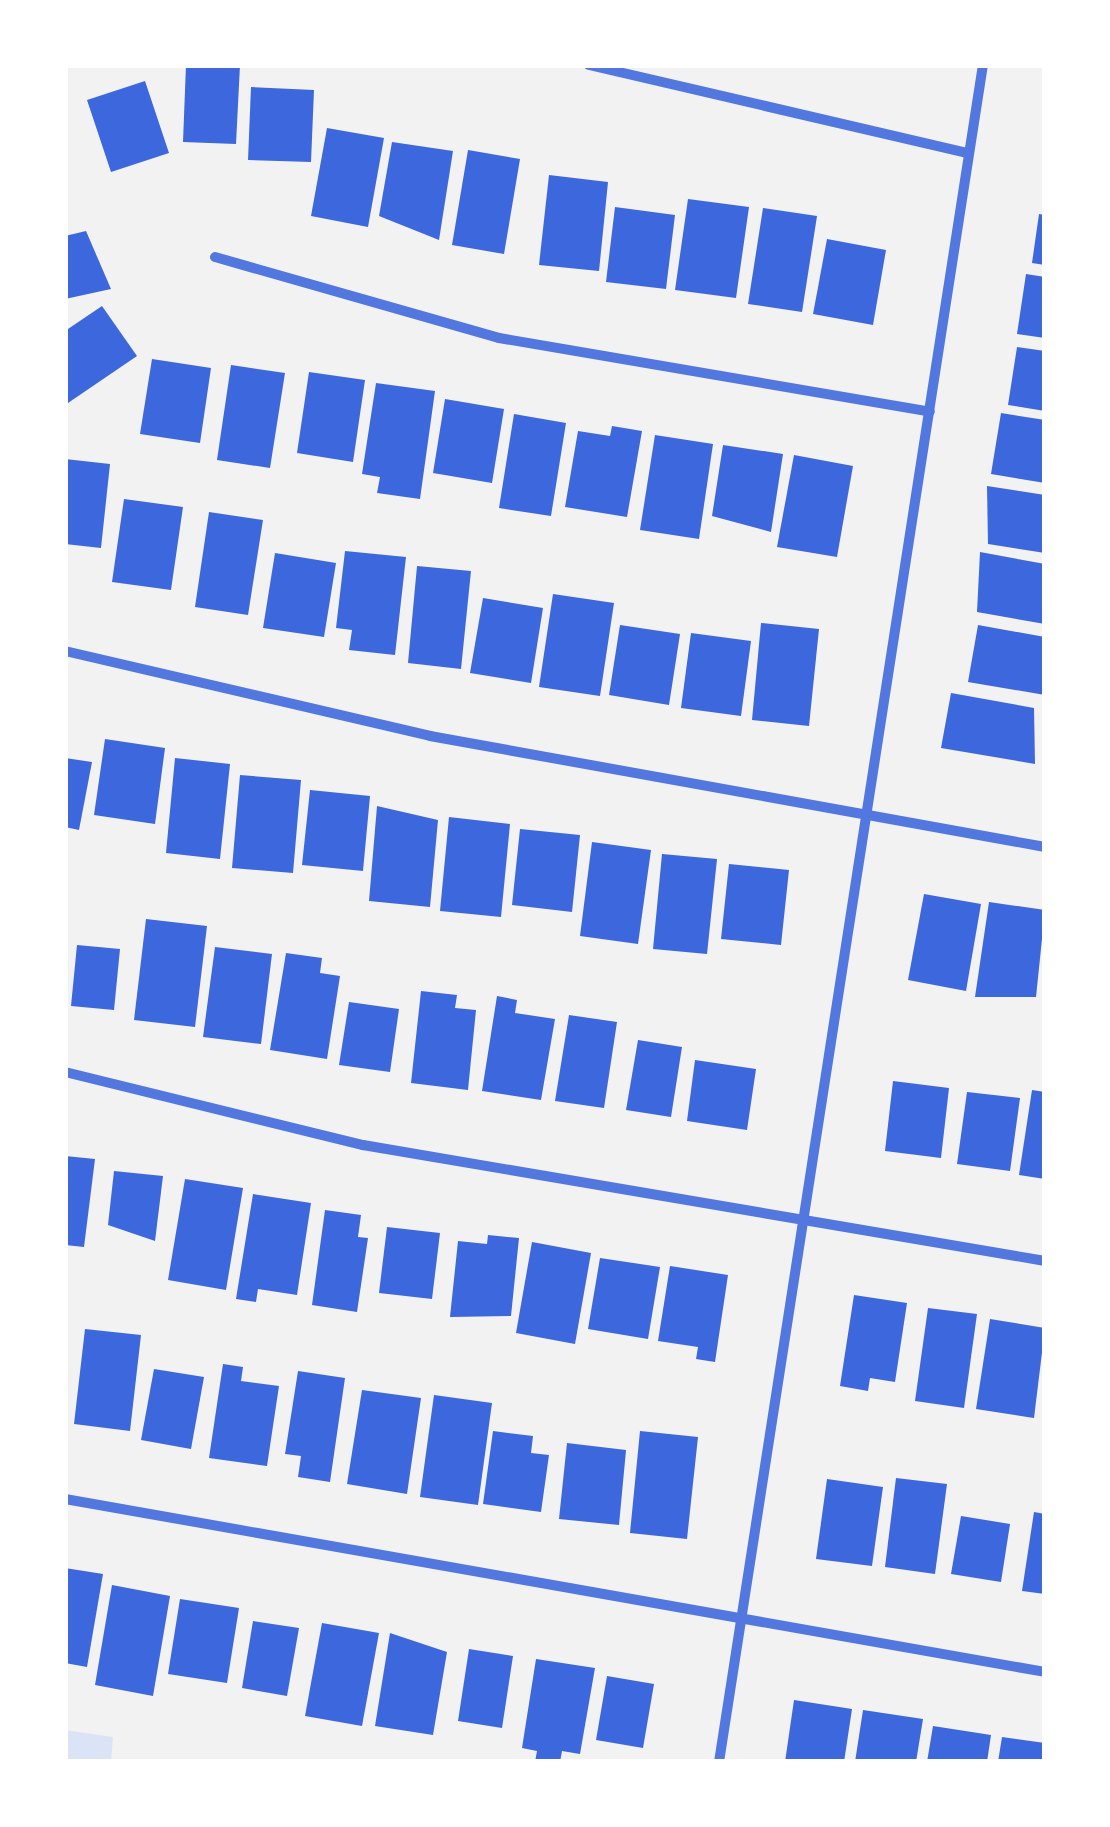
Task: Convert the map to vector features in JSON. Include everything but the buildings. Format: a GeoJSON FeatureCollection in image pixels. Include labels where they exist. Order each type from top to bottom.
{"type":"FeatureCollection","features":[{"type":"Feature","properties":{"kind":"street"},"geometry":{"type":"LineString","coordinates":[[588,65],[968,153]]}},
{"type":"Feature","properties":{"kind":"street"},"geometry":{"type":"LineString","coordinates":[[719,1762],[744,1621],[982,65]]}},
{"type":"Feature","properties":{"kind":"street"},"geometry":{"type":"LineString","coordinates":[[216,257],[499,338],[930,412]]}},
{"type":"Feature","properties":{"kind":"street"},"geometry":{"type":"LineString","coordinates":[[65,651],[430,736],[1045,846]]}},
{"type":"Feature","properties":{"kind":"street"},"geometry":{"type":"LineString","coordinates":[[65,1072],[363,1146],[1045,1261]]}},
{"type":"Feature","properties":{"kind":"street"},"geometry":{"type":"LineString","coordinates":[[65,1500],[1045,1672]]}},
{"type":"Feature","properties":{"kind":"shaded area"},"geometry":{"type":"Polygon","coordinates":[[[65,1730],[113,1737],[111,1762],[65,1762],[65,1730]]]}}]}
